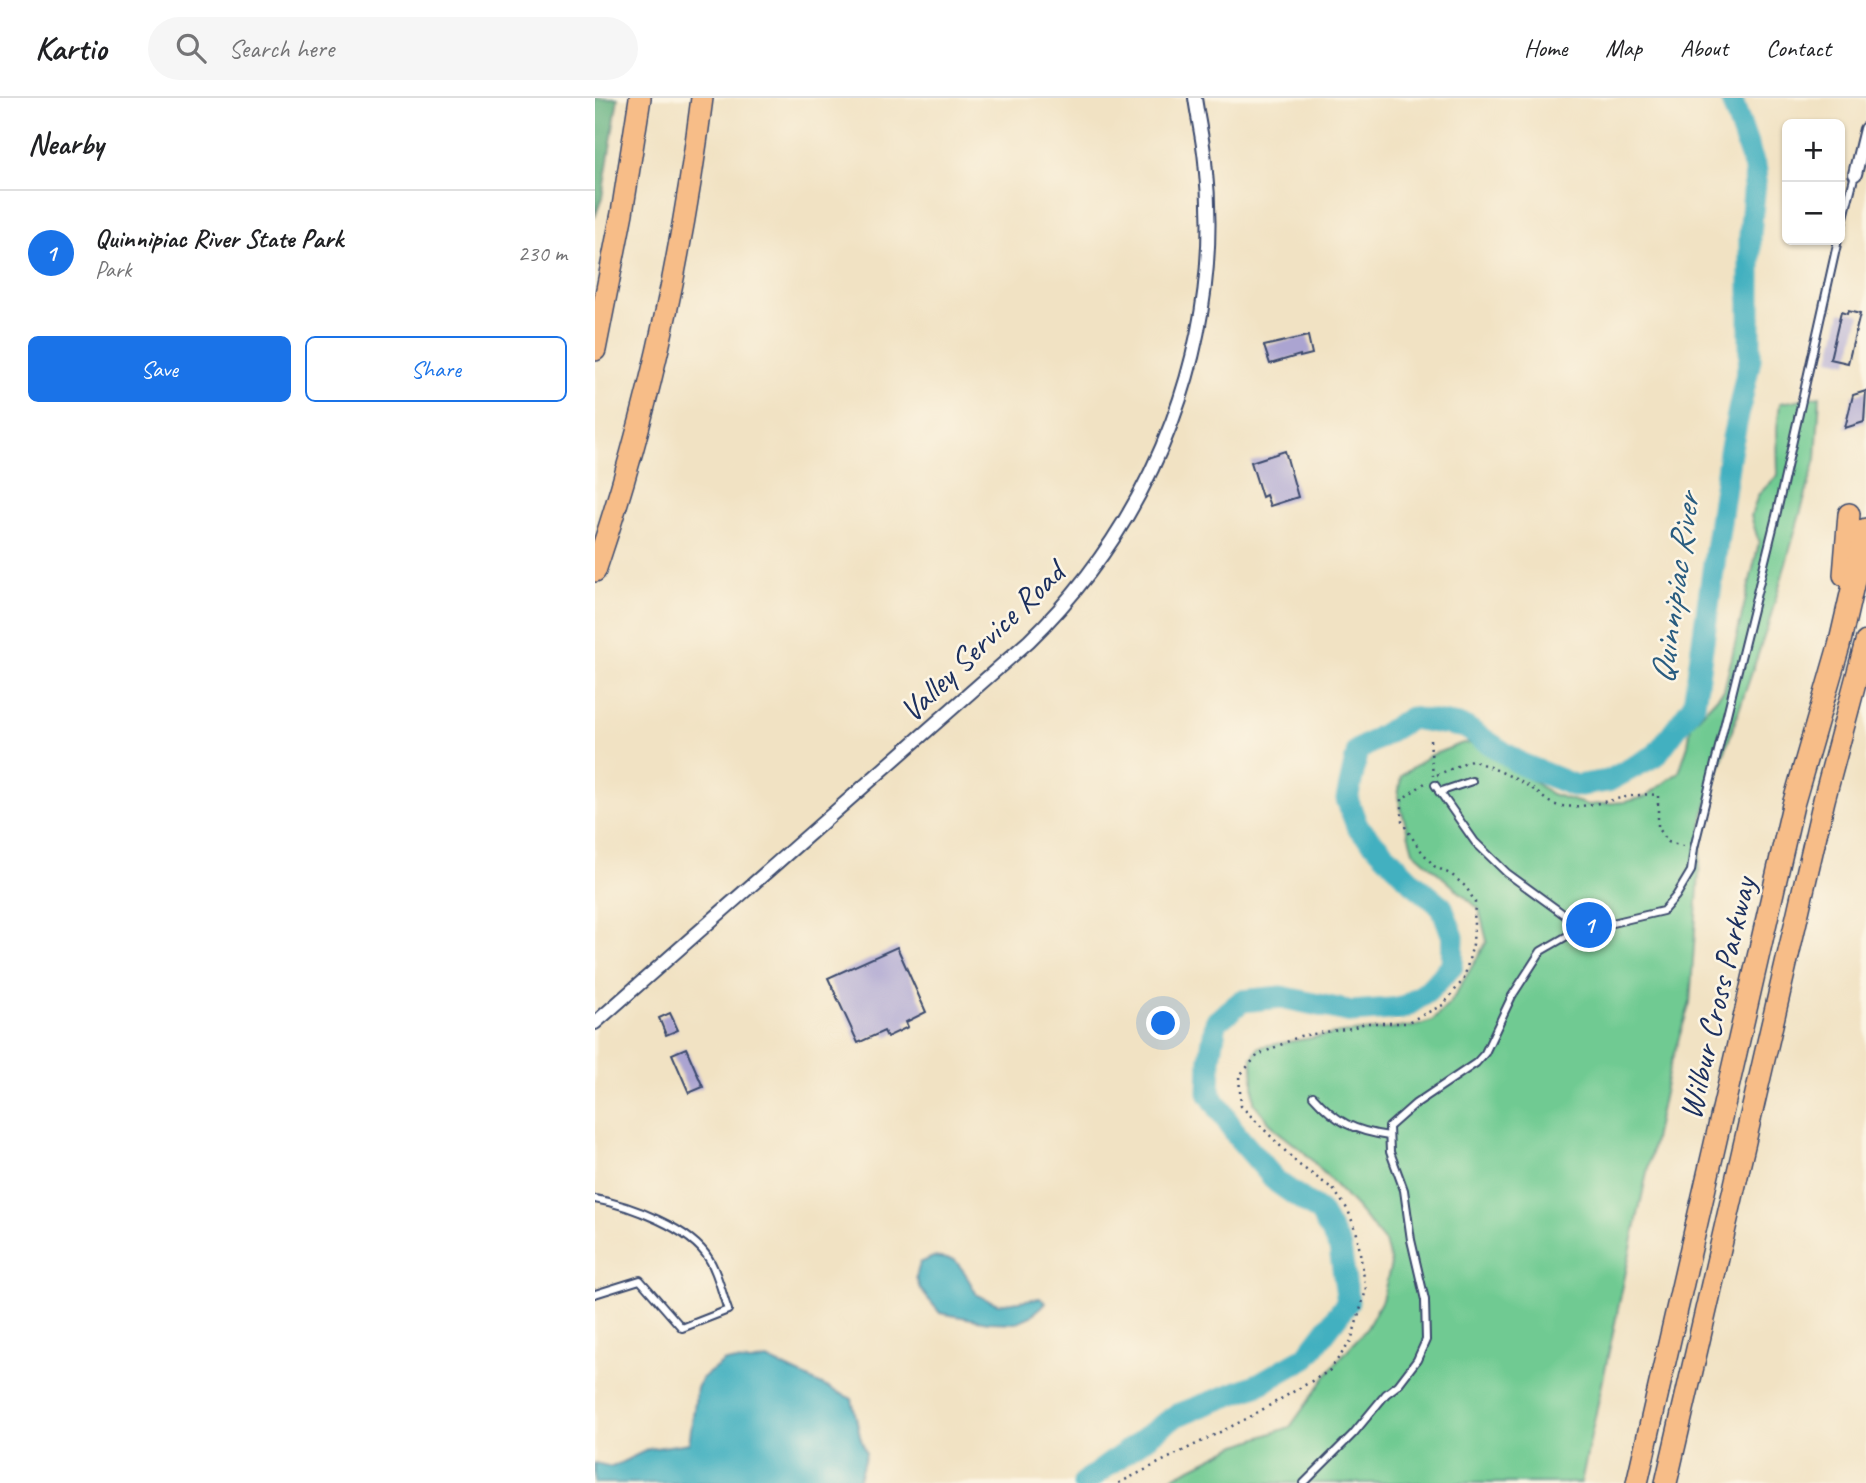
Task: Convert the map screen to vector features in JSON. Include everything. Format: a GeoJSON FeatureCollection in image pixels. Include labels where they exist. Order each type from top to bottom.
{"type":"FeatureCollection","features":[{"type":"Feature","properties":{"kind":"highway"},"geometry":{"type":"LineString","coordinates":[[595,350],[614,264],[640,98]]}},
{"type":"Feature","properties":{"kind":"highway"},"geometry":{"type":"LineString","coordinates":[[595,571],[631,452],[661,332],[683,223],[702,98]]}},
{"type":"Feature","properties":{"kind":"highway"},"geometry":{"type":"LineString","coordinates":[[1839,646],[1849,514]]}},
{"type":"Feature","properties":{"kind":"highway","name":"Wilbur Cross Parkway"},"geometry":{"type":"LineString","coordinates":[[1637,1483],[1793,805],[1839,646],[1866,529]]}},
{"type":"Feature","properties":{"kind":"highway","name":"Wilbur Cross Parkway"},"geometry":{"type":"LineString","coordinates":[[1666,1483],[1824,800],[1866,642]]}},
{"type":"Feature","properties":{"kind":"street","name":"Valley Service Road"},"geometry":{"type":"LineString","coordinates":[[595,1023],[1029,641],[1076,592],[1107,550],[1163,448],[1184,387],[1197,332],[1206,258],[1207,202],[1205,162],[1195,98]]}},
{"type":"Feature","properties":{"kind":"street"},"geometry":{"type":"LineString","coordinates":[[1855,174],[1866,129]]}},
{"type":"Feature","properties":{"kind":"lane"},"geometry":{"type":"LineString","coordinates":[[1845,213],[1855,174]]}},
{"type":"Feature","properties":{"kind":"lane"},"geometry":{"type":"LineString","coordinates":[[1304,1483],[1353,1434],[1386,1394],[1398,1385],[1417,1360],[1426,1340],[1427,1318],[1420,1275],[1411,1240],[1406,1201],[1390,1152],[1389,1128],[1476,1063],[1485,1053],[1524,975],[1541,951],[1574,932],[1663,911],[1691,871],[1694,848],[1776,516],[1837,245]]}},
{"type":"Feature","properties":{"kind":"lane"},"geometry":{"type":"LineString","coordinates":[[1472,781],[1437,789],[1463,827],[1495,863],[1566,916],[1574,932]]}},
{"type":"Feature","properties":{"kind":"lane"},"geometry":{"type":"LineString","coordinates":[[1313,1096],[1342,1122],[1363,1132],[1388,1136]]}},
{"type":"Feature","properties":{"kind":"lane"},"geometry":{"type":"LineString","coordinates":[[595,1199],[637,1210],[685,1235],[709,1258],[728,1310],[682,1328],[640,1280],[595,1294]]}},
{"type":"Feature","properties":{"kind":"path"},"geometry":{"type":"LineString","coordinates":[[1430,740],[1433,777],[1437,789]]}},
{"type":"Feature","properties":{"kind":"path"},"geometry":{"type":"LineString","coordinates":[[1119,1483],[1248,1418],[1329,1371],[1350,1341],[1366,1290],[1357,1234],[1348,1210],[1333,1189],[1298,1164],[1241,1106],[1240,1076],[1258,1055],[1300,1036],[1352,1028],[1365,1023],[1406,1023],[1443,1005],[1464,979],[1473,944],[1475,902],[1466,887],[1452,875],[1434,866],[1402,822],[1402,799],[1433,777],[1471,760],[1499,771],[1553,804],[1573,806],[1610,802],[1640,793],[1658,794],[1658,827],[1668,842],[1694,848]]}},
{"type":"Feature","properties":{"kind":"green space"},"geometry":{"type":"Polygon","coordinates":[[[595,98],[618,98],[602,198],[595,217],[595,98]]]}},
{"type":"Feature","properties":{"kind":"green space"},"geometry":{"type":"Polygon","coordinates":[[[1820,396],[1816,459],[1769,622],[1703,816],[1690,1003],[1669,1069],[1581,1483],[1161,1483],[1235,1446],[1290,1427],[1334,1365],[1367,1328],[1382,1300],[1391,1264],[1385,1242],[1356,1207],[1304,1152],[1276,1130],[1254,1103],[1252,1058],[1259,1047],[1341,1033],[1417,1026],[1432,1021],[1451,1002],[1487,941],[1479,909],[1413,851],[1398,797],[1401,776],[1429,756],[1463,743],[1483,745],[1551,794],[1588,805],[1625,802],[1645,797],[1679,772],[1691,725],[1724,690],[1759,543],[1751,516],[1758,495],[1778,475],[1777,428],[1780,403],[1820,396]]]}},
{"type":"Feature","properties":{"kind":"water"},"geometry":{"type":"Polygon","coordinates":[[[933,1257],[955,1260],[977,1295],[998,1304],[1040,1298],[1046,1303],[1031,1316],[1015,1323],[988,1322],[940,1313],[920,1289],[916,1277],[920,1263],[933,1257]]]}},
{"type":"Feature","properties":{"kind":"water"},"geometry":{"type":"Polygon","coordinates":[[[767,1359],[852,1399],[866,1453],[858,1483],[595,1483],[595,1463],[612,1467],[649,1449],[689,1443],[697,1388],[702,1378],[725,1361],[751,1362],[767,1359]]]}},
{"type":"Feature","properties":{"kind":"building"},"geometry":{"type":"Polygon","coordinates":[[[1848,311],[1860,314],[1848,363],[1830,359],[1841,312],[1847,314],[1848,311]]]}},
{"type":"Feature","properties":{"kind":"building"},"geometry":{"type":"Polygon","coordinates":[[[1308,336],[1312,354],[1270,364],[1264,346],[1308,336]]]}},
{"type":"Feature","properties":{"kind":"building"},"geometry":{"type":"Polygon","coordinates":[[[1866,391],[1864,422],[1845,428],[1853,395],[1866,391]]]}},
{"type":"Feature","properties":{"kind":"building"},"geometry":{"type":"Polygon","coordinates":[[[1285,451],[1298,497],[1270,506],[1266,495],[1262,497],[1251,462],[1285,451]]]}},
{"type":"Feature","properties":{"kind":"building"},"geometry":{"type":"Polygon","coordinates":[[[897,947],[926,1012],[906,1022],[908,1027],[887,1037],[884,1031],[858,1043],[828,978],[897,947]]]}},
{"type":"Feature","properties":{"kind":"building"},"geometry":{"type":"Polygon","coordinates":[[[670,1013],[678,1030],[666,1035],[659,1018],[670,1013]]]}},
{"type":"Feature","properties":{"kind":"building"},"geometry":{"type":"Polygon","coordinates":[[[686,1048],[703,1087],[689,1093],[672,1054],[686,1048]]]}},
{"type":"Feature","properties":{"kind":"waterway","name":"Quinnipiac River"},"geometry":{"type":"LineString","coordinates":[[1084,1483],[1175,1416],[1259,1384],[1306,1357],[1348,1302],[1340,1248],[1320,1212],[1277,1182],[1238,1137],[1209,1093],[1210,1059],[1216,1022],[1242,1001],[1281,997],[1352,1012],[1403,1008],[1427,992],[1452,966],[1453,937],[1442,907],[1413,883],[1357,826],[1347,799],[1358,750],[1411,718],[1465,727],[1521,764],[1575,786],[1608,781],[1656,755],[1694,704],[1730,452],[1750,359],[1750,235],[1756,171],[1731,98]]}},
{"type":"Feature","properties":{"kind":"place","name":"Quinnipiac River State Park"},"geometry":{"type":"Point","coordinates":[1589,925]}}]}
